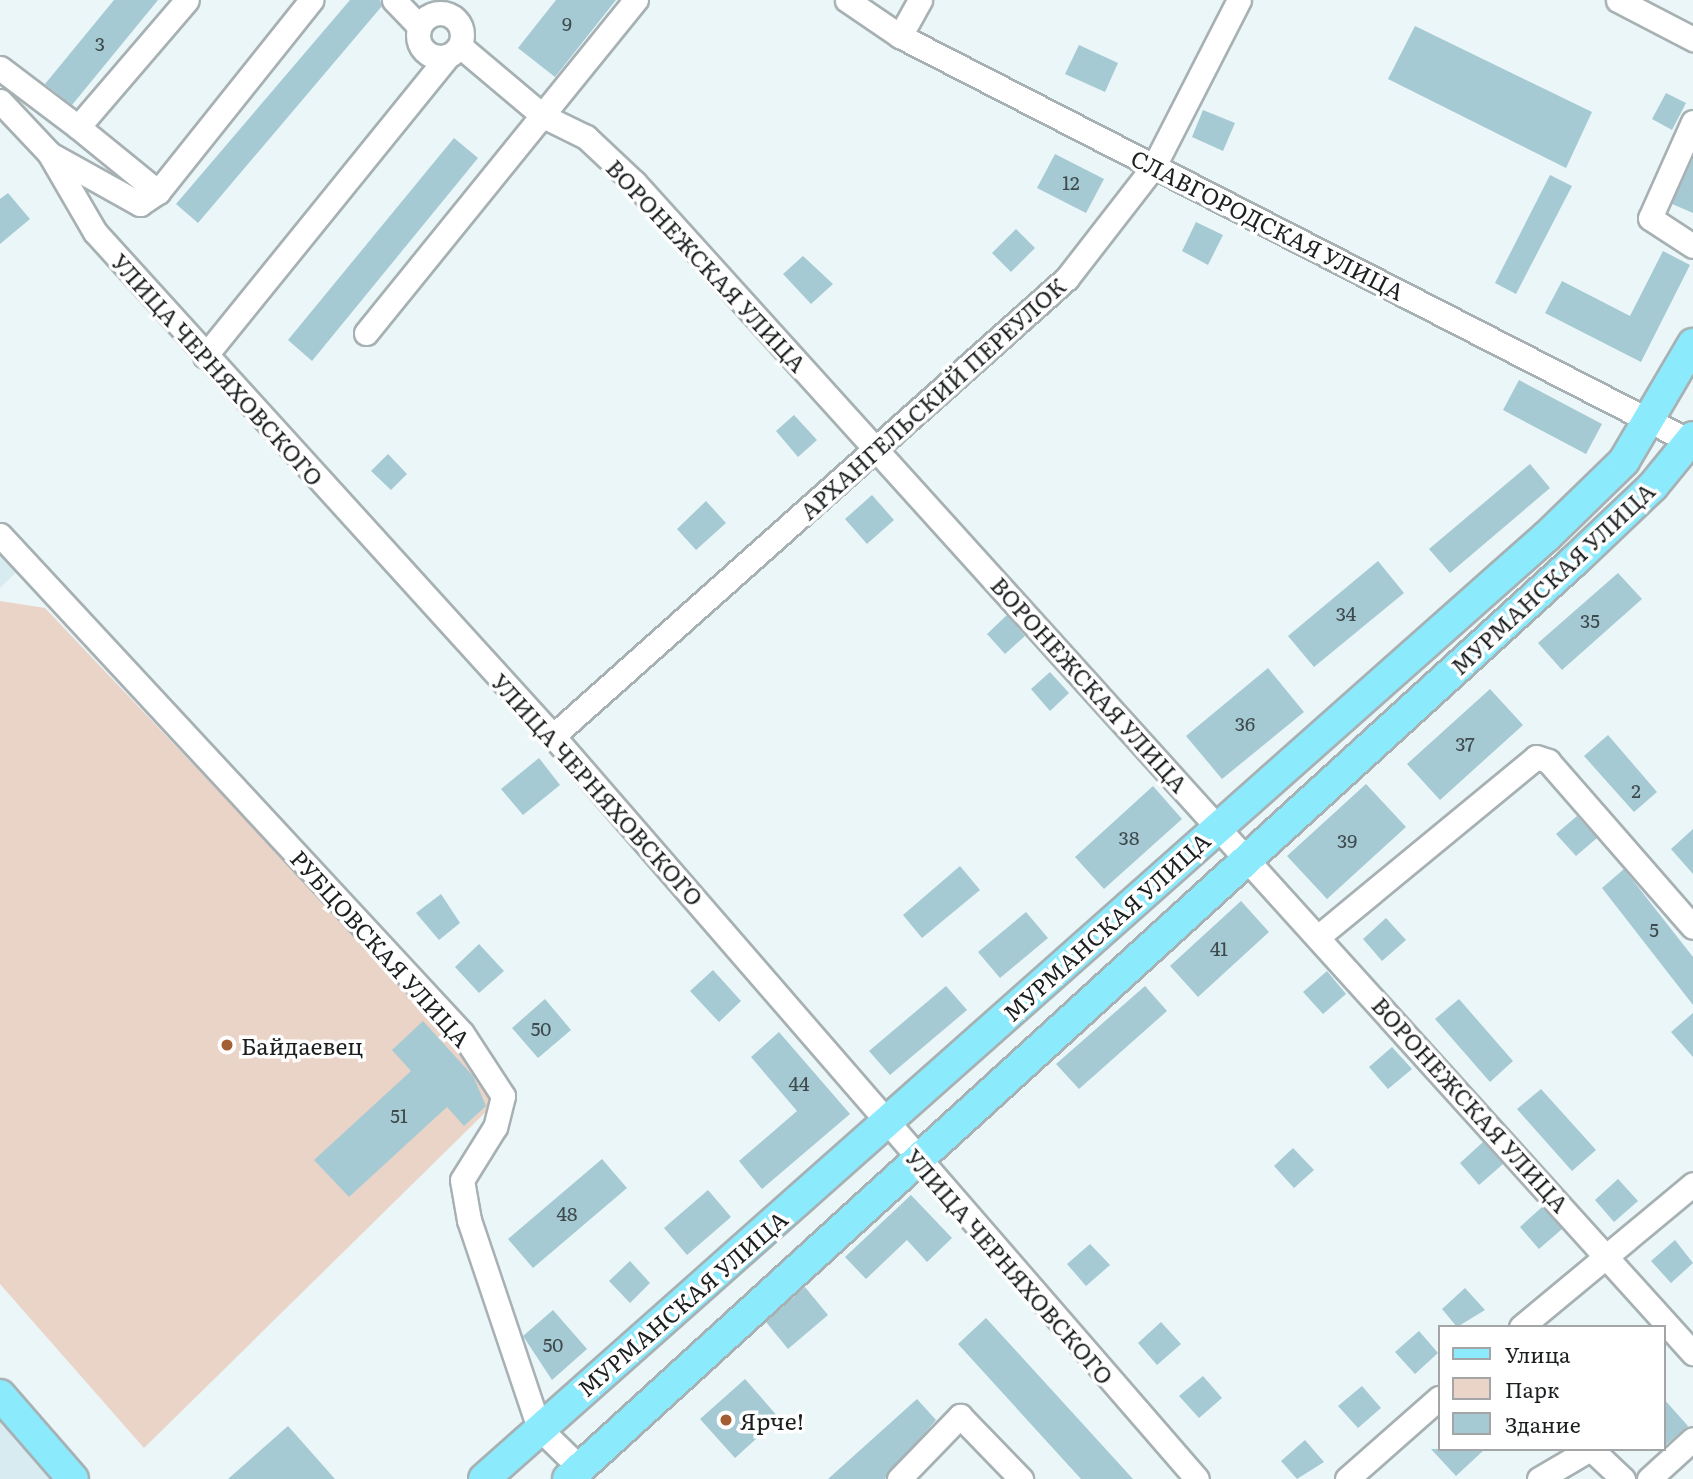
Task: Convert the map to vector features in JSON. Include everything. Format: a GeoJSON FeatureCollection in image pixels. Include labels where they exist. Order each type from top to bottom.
{"type":"FeatureCollection","features":[{"type":"Feature","properties":{"kind":"main road","name":"МУРМАНСКАЯ УЛИЦА"},"geometry":{"type":"LineString","coordinates":[[484,1479],[890,1122],[1217,824],[1547,536],[1624,461],[1653,421],[1693,344]]}},
{"type":"Feature","properties":{"kind":"main road","name":"МУРМАНСКАЯ УЛИЦА"},"geometry":{"type":"LineString","coordinates":[[574,1473],[1572,563],[1692,440]]}},
{"type":"Feature","properties":{"kind":"main road"},"geometry":{"type":"LineString","coordinates":[[0,1395],[73,1479]]}},
{"type":"Feature","properties":{"kind":"street"},"geometry":{"type":"LineString","coordinates":[[79,127],[187,0]]}},
{"type":"Feature","properties":{"kind":"street"},"geometry":{"type":"LineString","coordinates":[[49,153],[127,202],[140,204],[158,192],[311,0]]}},
{"type":"Feature","properties":{"kind":"street","name":"ВОРОНЕЖСКАЯ УЛИЦА"},"geometry":{"type":"LineString","coordinates":[[394,0],[419,26],[421,47],[433,57],[454,51],[543,116],[586,136],[634,182],[1606,1252],[1693,1353]]}},
{"type":"Feature","properties":{"kind":"street"},"geometry":{"type":"LineString","coordinates":[[366,333],[636,0]]}},
{"type":"Feature","properties":{"kind":"street","name":"СЛАВГОРОДСКАЯ УЛИЦА"},"geometry":{"type":"LineString","coordinates":[[847,0],[900,36],[1692,440]]}},
{"type":"Feature","properties":{"kind":"street"},"geometry":{"type":"LineString","coordinates":[[900,36],[920,0]]}},
{"type":"Feature","properties":{"kind":"street","name":"АРХАНГЕЛЬСКИЙ ПЕРЕУЛОК"},"geometry":{"type":"LineString","coordinates":[[553,736],[1067,278],[1154,166],[1239,0]]}},
{"type":"Feature","properties":{"kind":"street"},"geometry":{"type":"LineString","coordinates":[[1618,0],[1693,39]]}},
{"type":"Feature","properties":{"kind":"street"},"geometry":{"type":"LineString","coordinates":[[205,356],[454,51],[458,23],[450,15],[426,17],[419,26]]}},
{"type":"Feature","properties":{"kind":"street"},"geometry":{"type":"LineString","coordinates":[[0,68],[79,127],[158,192]]}},
{"type":"Feature","properties":{"kind":"street","name":"УЛИЦА ЧЕРНЯХОВСКОГО"},"geometry":{"type":"LineString","coordinates":[[0,101],[49,153],[95,232],[553,736],[890,1122],[915,1162],[1197,1479]]}},
{"type":"Feature","properties":{"kind":"street"},"geometry":{"type":"LineString","coordinates":[[1693,122],[1650,218],[1693,246]]}},
{"type":"Feature","properties":{"kind":"street","name":"РУБЦОВСКАЯ УЛИЦА"},"geometry":{"type":"LineString","coordinates":[[0,535],[463,1032],[503,1096],[495,1127],[462,1180],[485,1272],[539,1428],[574,1473]]}},
{"type":"Feature","properties":{"kind":"street"},"geometry":{"type":"LineString","coordinates":[[1319,936],[1536,757],[1548,761],[1693,927]]}},
{"type":"Feature","properties":{"kind":"street"},"geometry":{"type":"LineString","coordinates":[[1523,1325],[1606,1252],[1693,1184]]}},
{"type":"Feature","properties":{"kind":"street"},"geometry":{"type":"LineString","coordinates":[[1347,1479],[1438,1399]]}},
{"type":"Feature","properties":{"kind":"street"},"geometry":{"type":"LineString","coordinates":[[898,1479],[960,1416],[1008,1475]]}},
{"type":"Feature","properties":{"kind":"street"},"geometry":{"type":"LineString","coordinates":[[1649,1479],[1693,1438]]}},
{"type":"Feature","properties":{"kind":"street"},"geometry":{"type":"LineString","coordinates":[[1539,1479],[1588,1451]]}},
{"type":"Feature","properties":{"kind":"street"},"geometry":{"type":"LineString","coordinates":[[1593,1451],[1623,1479]]}},
{"type":"Feature","properties":{"kind":"shaded area"},"geometry":{"type":"Polygon","coordinates":[[[0,539],[25,564],[0,588],[0,539]]]}},
{"type":"Feature","properties":{"kind":"shaded area"},"geometry":{"type":"Polygon","coordinates":[[[0,1422],[50,1479],[0,1479],[0,1422]]]}},
{"type":"Feature","properties":{"kind":"green space","name":"Байдаевец"},"geometry":{"type":"Polygon","coordinates":[[[0,601],[45,608],[409,992],[500,1098],[144,1448],[0,1284],[0,601]]]}},
{"type":"Feature","properties":{"kind":"building"},"geometry":{"type":"Polygon","coordinates":[[[114,0],[158,0],[72,105],[45,84],[114,0]]]}},
{"type":"Feature","properties":{"kind":"building"},"geometry":{"type":"Polygon","coordinates":[[[350,0],[380,0],[382,6],[198,223],[176,204],[350,0]]]}},
{"type":"Feature","properties":{"kind":"building"},"geometry":{"type":"Polygon","coordinates":[[[556,0],[616,0],[555,77],[518,48],[556,0]]]}},
{"type":"Feature","properties":{"kind":"building"},"geometry":{"type":"Polygon","coordinates":[[[1415,26],[1592,112],[1566,168],[1388,79],[1415,26]]]}},
{"type":"Feature","properties":{"kind":"building"},"geometry":{"type":"Polygon","coordinates":[[[1079,45],[1118,63],[1105,92],[1065,74],[1079,45]]]}},
{"type":"Feature","properties":{"kind":"building"},"geometry":{"type":"Polygon","coordinates":[[[1666,93],[1686,103],[1672,130],[1652,119],[1666,93]]]}},
{"type":"Feature","properties":{"kind":"building"},"geometry":{"type":"Polygon","coordinates":[[[1203,110],[1235,123],[1223,151],[1192,137],[1203,110]]]}},
{"type":"Feature","properties":{"kind":"building"},"geometry":{"type":"Polygon","coordinates":[[[454,138],[478,158],[312,361],[288,340],[454,138]]]}},
{"type":"Feature","properties":{"kind":"building"},"geometry":{"type":"Polygon","coordinates":[[[1055,154],[1104,179],[1086,213],[1037,188],[1055,154]]]}},
{"type":"Feature","properties":{"kind":"building"},"geometry":{"type":"Polygon","coordinates":[[[1693,158],[1693,213],[1672,204],[1693,158]]]}},
{"type":"Feature","properties":{"kind":"building"},"geometry":{"type":"Polygon","coordinates":[[[1550,175],[1572,186],[1516,294],[1495,283],[1550,175]]]}},
{"type":"Feature","properties":{"kind":"building"},"geometry":{"type":"Polygon","coordinates":[[[8,193],[30,219],[0,244],[0,199],[8,193]]]}},
{"type":"Feature","properties":{"kind":"building"},"geometry":{"type":"Polygon","coordinates":[[[1196,222],[1223,235],[1208,265],[1182,251],[1196,222]]]}},
{"type":"Feature","properties":{"kind":"building"},"geometry":{"type":"Polygon","coordinates":[[[1016,229],[1035,248],[1011,272],[992,253],[1016,229]]]}},
{"type":"Feature","properties":{"kind":"building"},"geometry":{"type":"Polygon","coordinates":[[[1663,251],[1690,265],[1641,362],[1545,313],[1562,281],[1630,316],[1663,251]]]}},
{"type":"Feature","properties":{"kind":"building"},"geometry":{"type":"Polygon","coordinates":[[[803,256],[833,284],[811,304],[783,274],[803,256]]]}},
{"type":"Feature","properties":{"kind":"building"},"geometry":{"type":"Polygon","coordinates":[[[1519,380],[1602,424],[1586,454],[1503,410],[1519,380]]]}},
{"type":"Feature","properties":{"kind":"building"},"geometry":{"type":"Polygon","coordinates":[[[794,415],[817,440],[798,457],[776,431],[794,415]]]}},
{"type":"Feature","properties":{"kind":"building"},"geometry":{"type":"Polygon","coordinates":[[[388,454],[407,474],[391,490],[371,471],[388,454]]]}},
{"type":"Feature","properties":{"kind":"building"},"geometry":{"type":"Polygon","coordinates":[[[1530,464],[1550,488],[1450,573],[1429,549],[1530,464]]]}},
{"type":"Feature","properties":{"kind":"building"},"geometry":{"type":"Polygon","coordinates":[[[872,495],[894,520],[867,544],[845,519],[872,495]]]}},
{"type":"Feature","properties":{"kind":"building"},"geometry":{"type":"Polygon","coordinates":[[[706,501],[726,523],[696,550],[677,529],[706,501]]]}},
{"type":"Feature","properties":{"kind":"building"},"geometry":{"type":"Polygon","coordinates":[[[1378,561],[1404,593],[1314,667],[1288,636],[1378,561]]]}},
{"type":"Feature","properties":{"kind":"building"},"geometry":{"type":"Polygon","coordinates":[[[1618,573],[1642,599],[1562,670],[1538,643],[1618,573]]]}},
{"type":"Feature","properties":{"kind":"building"},"geometry":{"type":"Polygon","coordinates":[[[1007,615],[1025,636],[1005,654],[987,634],[1007,615]]]}},
{"type":"Feature","properties":{"kind":"building"},"geometry":{"type":"Polygon","coordinates":[[[1268,668],[1304,712],[1222,779],[1186,736],[1268,668]]]}},
{"type":"Feature","properties":{"kind":"building"},"geometry":{"type":"Polygon","coordinates":[[[1050,672],[1069,693],[1050,711],[1031,689],[1050,672]]]}},
{"type":"Feature","properties":{"kind":"building"},"geometry":{"type":"Polygon","coordinates":[[[1490,689],[1523,725],[1440,800],[1407,764],[1490,689]]]}},
{"type":"Feature","properties":{"kind":"building"},"geometry":{"type":"Polygon","coordinates":[[[1608,735],[1657,792],[1634,812],[1584,756],[1608,735]]]}},
{"type":"Feature","properties":{"kind":"building"},"geometry":{"type":"Polygon","coordinates":[[[539,758],[560,785],[523,815],[501,789],[539,758]]]}},
{"type":"Feature","properties":{"kind":"building"},"geometry":{"type":"Polygon","coordinates":[[[1366,784],[1406,827],[1327,899],[1287,856],[1366,784]]]}},
{"type":"Feature","properties":{"kind":"building"},"geometry":{"type":"Polygon","coordinates":[[[1153,786],[1182,819],[1104,889],[1075,857],[1153,786]]]}},
{"type":"Feature","properties":{"kind":"building"},"geometry":{"type":"Polygon","coordinates":[[[1577,816],[1597,838],[1576,856],[1556,834],[1577,816]]]}},
{"type":"Feature","properties":{"kind":"building"},"geometry":{"type":"Polygon","coordinates":[[[1693,829],[1693,874],[1671,849],[1693,829]]]}},
{"type":"Feature","properties":{"kind":"building"},"geometry":{"type":"Polygon","coordinates":[[[960,866],[980,890],[922,938],[903,915],[960,866]]]}},
{"type":"Feature","properties":{"kind":"building"},"geometry":{"type":"Polygon","coordinates":[[[1624,869],[1693,957],[1693,1005],[1602,888],[1624,869]]]}},
{"type":"Feature","properties":{"kind":"building"},"geometry":{"type":"Polygon","coordinates":[[[441,894],[460,923],[439,940],[416,913],[441,894]]]}},
{"type":"Feature","properties":{"kind":"building"},"geometry":{"type":"Polygon","coordinates":[[[1241,901],[1269,932],[1198,997],[1170,966],[1241,901]]]}},
{"type":"Feature","properties":{"kind":"building"},"geometry":{"type":"Polygon","coordinates":[[[1026,912],[1048,938],[1000,978],[978,952],[1026,912]]]}},
{"type":"Feature","properties":{"kind":"building"},"geometry":{"type":"Polygon","coordinates":[[[1386,918],[1406,940],[1382,961],[1363,939],[1386,918]]]}},
{"type":"Feature","properties":{"kind":"building"},"geometry":{"type":"Polygon","coordinates":[[[479,944],[504,971],[479,993],[455,967],[479,944]]]}},
{"type":"Feature","properties":{"kind":"building"},"geometry":{"type":"Polygon","coordinates":[[[713,970],[741,1001],[719,1022],[690,991],[713,970]]]}},
{"type":"Feature","properties":{"kind":"building"},"geometry":{"type":"Polygon","coordinates":[[[1327,971],[1346,994],[1323,1014],[1303,992],[1327,971]]]}},
{"type":"Feature","properties":{"kind":"building"},"geometry":{"type":"Polygon","coordinates":[[[946,986],[967,1010],[890,1075],[869,1051],[946,986]]]}},
{"type":"Feature","properties":{"kind":"building"},"geometry":{"type":"Polygon","coordinates":[[[1145,986],[1167,1011],[1079,1089],[1056,1064],[1145,986]]]}},
{"type":"Feature","properties":{"kind":"building"},"geometry":{"type":"Polygon","coordinates":[[[545,999],[571,1030],[538,1058],[512,1028],[545,999]]]}},
{"type":"Feature","properties":{"kind":"building"},"geometry":{"type":"Polygon","coordinates":[[[1459,999],[1513,1061],[1490,1082],[1435,1019],[1459,999]]]}},
{"type":"Feature","properties":{"kind":"building"},"geometry":{"type":"Polygon","coordinates":[[[1693,1013],[1693,1057],[1671,1032],[1693,1013]]]}},
{"type":"Feature","properties":{"kind":"building","name":"Байдаевец"},"geometry":{"type":"Polygon","coordinates":[[[423,1021],[473,1076],[486,1106],[464,1126],[447,1107],[349,1197],[314,1160],[411,1071],[392,1050],[423,1021]]]}},
{"type":"Feature","properties":{"kind":"building"},"geometry":{"type":"Polygon","coordinates":[[[779,1032],[850,1114],[762,1189],[739,1161],[797,1111],[751,1057],[779,1032]]]}},
{"type":"Feature","properties":{"kind":"building"},"geometry":{"type":"Polygon","coordinates":[[[1392,1047],[1412,1069],[1388,1089],[1369,1067],[1392,1047]]]}},
{"type":"Feature","properties":{"kind":"building"},"geometry":{"type":"Polygon","coordinates":[[[1541,1089],[1596,1150],[1572,1171],[1517,1109],[1541,1089]]]}},
{"type":"Feature","properties":{"kind":"building"},"geometry":{"type":"Polygon","coordinates":[[[1483,1142],[1503,1164],[1479,1185],[1460,1163],[1483,1142]]]}},
{"type":"Feature","properties":{"kind":"building"},"geometry":{"type":"Polygon","coordinates":[[[1293,1148],[1314,1170],[1294,1188],[1274,1166],[1293,1148]]]}},
{"type":"Feature","properties":{"kind":"building"},"geometry":{"type":"Polygon","coordinates":[[[602,1159],[627,1188],[533,1268],[508,1239],[602,1159]]]}},
{"type":"Feature","properties":{"kind":"building"},"geometry":{"type":"Polygon","coordinates":[[[1618,1179],[1638,1201],[1614,1222],[1595,1200],[1618,1179]]]}},
{"type":"Feature","properties":{"kind":"building"},"geometry":{"type":"Polygon","coordinates":[[[708,1190],[731,1217],[687,1255],[664,1228],[708,1190]]]}},
{"type":"Feature","properties":{"kind":"building"},"geometry":{"type":"Polygon","coordinates":[[[911,1195],[952,1238],[927,1262],[907,1240],[866,1279],[845,1257],[911,1195]]]}},
{"type":"Feature","properties":{"kind":"building"},"geometry":{"type":"Polygon","coordinates":[[[1542,1207],[1562,1229],[1539,1249],[1520,1227],[1542,1207]]]}},
{"type":"Feature","properties":{"kind":"building"},"geometry":{"type":"Polygon","coordinates":[[[1675,1240],[1693,1263],[1671,1283],[1651,1261],[1675,1240]]]}},
{"type":"Feature","properties":{"kind":"building"},"geometry":{"type":"Polygon","coordinates":[[[1090,1244],[1110,1265],[1086,1286],[1067,1264],[1090,1244]]]}},
{"type":"Feature","properties":{"kind":"building"},"geometry":{"type":"Polygon","coordinates":[[[630,1261],[650,1283],[630,1303],[609,1281],[630,1261]]]}},
{"type":"Feature","properties":{"kind":"building"},"geometry":{"type":"Polygon","coordinates":[[[805,1287],[828,1315],[788,1349],[766,1322],[805,1287]]]}},
{"type":"Feature","properties":{"kind":"building"},"geometry":{"type":"Polygon","coordinates":[[[1465,1288],[1485,1310],[1460,1325],[1455,1325],[1442,1309],[1465,1288]]]}},
{"type":"Feature","properties":{"kind":"building"},"geometry":{"type":"Polygon","coordinates":[[[553,1310],[587,1349],[552,1380],[523,1336],[553,1310]]]}},
{"type":"Feature","properties":{"kind":"building"},"geometry":{"type":"Polygon","coordinates":[[[986,1318],[1133,1479],[1081,1479],[958,1344],[986,1318]]]}},
{"type":"Feature","properties":{"kind":"building"},"geometry":{"type":"Polygon","coordinates":[[[1161,1322],[1181,1344],[1157,1365],[1138,1343],[1161,1322]]]}},
{"type":"Feature","properties":{"kind":"building"},"geometry":{"type":"Polygon","coordinates":[[[1419,1331],[1438,1353],[1415,1374],[1395,1352],[1419,1331]]]}},
{"type":"Feature","properties":{"kind":"building"},"geometry":{"type":"Polygon","coordinates":[[[1203,1376],[1222,1398],[1199,1418],[1179,1396],[1203,1376]]]}},
{"type":"Feature","properties":{"kind":"building"},"geometry":{"type":"Polygon","coordinates":[[[745,1379],[779,1418],[735,1458],[700,1419],[745,1379]]]}},
{"type":"Feature","properties":{"kind":"building"},"geometry":{"type":"Polygon","coordinates":[[[1362,1386],[1381,1408],[1358,1428],[1338,1406],[1362,1386]]]}},
{"type":"Feature","properties":{"kind":"building"},"geometry":{"type":"Polygon","coordinates":[[[917,1399],[936,1420],[885,1479],[828,1479],[917,1399]]]}},
{"type":"Feature","properties":{"kind":"building"},"geometry":{"type":"Polygon","coordinates":[[[1665,1400],[1688,1426],[1665,1445],[1665,1400]]]}},
{"type":"Feature","properties":{"kind":"building"},"geometry":{"type":"Polygon","coordinates":[[[288,1426],[335,1479],[228,1479],[288,1426]]]}},
{"type":"Feature","properties":{"kind":"building"},"geometry":{"type":"Polygon","coordinates":[[[1305,1440],[1324,1462],[1297,1479],[1281,1461],[1305,1440]]]}},
{"type":"Feature","properties":{"kind":"building"},"geometry":{"type":"Polygon","coordinates":[[[1431,1449],[1483,1451],[1456,1476],[1431,1449]]]}},
{"type":"Feature","properties":{"kind":"place","name":"Байдаевец"},"geometry":{"type":"Point","coordinates":[227,1045]}},
{"type":"Feature","properties":{"kind":"place","name":"Ярче!"},"geometry":{"type":"Point","coordinates":[726,1420]}}]}
